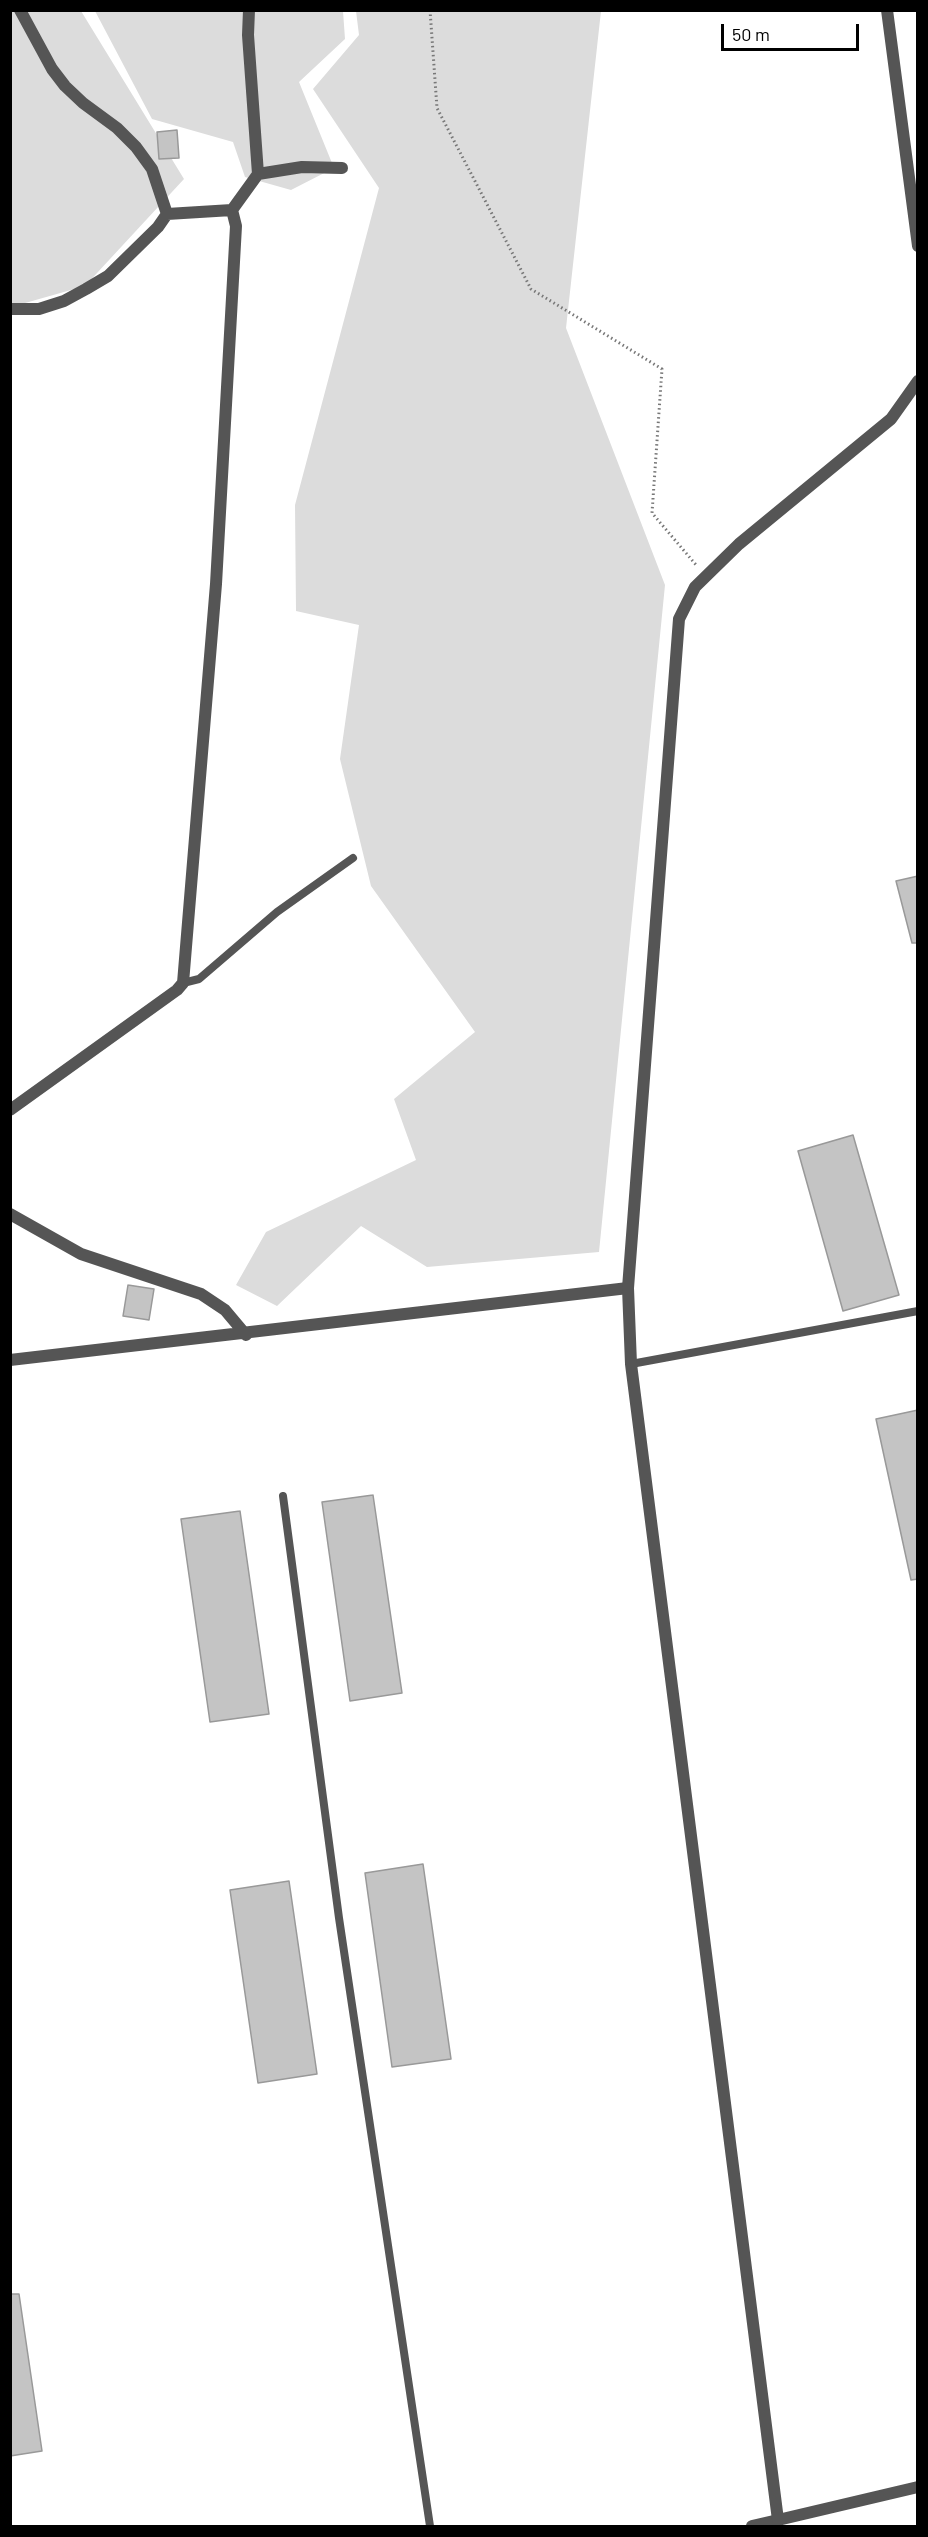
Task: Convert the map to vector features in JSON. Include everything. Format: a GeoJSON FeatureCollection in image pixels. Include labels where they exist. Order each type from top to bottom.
{"type":"FeatureCollection","features":[{"type":"Feature","properties":{"kind":"street"},"geometry":{"type":"LineString","coordinates":[[20,10],[52,69],[65,86],[83,103],[117,128],[152,169],[167,214]]}},
{"type":"Feature","properties":{"kind":"street"},"geometry":{"type":"LineString","coordinates":[[10,1110],[177,990],[183,983],[217,572],[236,226],[232,210],[258,174],[248,35],[249,10]]}},
{"type":"Feature","properties":{"kind":"street"},"geometry":{"type":"LineString","coordinates":[[887,10],[918,246]]}},
{"type":"Feature","properties":{"kind":"street"},"geometry":{"type":"LineString","coordinates":[[258,174],[302,167],[342,168]]}},
{"type":"Feature","properties":{"kind":"street"},"geometry":{"type":"LineString","coordinates":[[167,214],[232,210]]}},
{"type":"Feature","properties":{"kind":"street"},"geometry":{"type":"LineString","coordinates":[[10,309],[39,309],[64,301],[101,280],[158,227],[167,214]]}},
{"type":"Feature","properties":{"kind":"street"},"geometry":{"type":"LineString","coordinates":[[778,2520],[631,1364],[628,1288],[679,619],[695,586],[740,544],[891,419],[918,381]]}},
{"type":"Feature","properties":{"kind":"street"},"geometry":{"type":"LineString","coordinates":[[10,1214],[81,1254],[201,1294],[225,1310],[246,1335]]}},
{"type":"Feature","properties":{"kind":"street"},"geometry":{"type":"LineString","coordinates":[[10,1360],[246,1335],[628,1288]]}},
{"type":"Feature","properties":{"kind":"street"},"geometry":{"type":"LineString","coordinates":[[752,2526],[918,2487]]}},
{"type":"Feature","properties":{"kind":"lane"},"geometry":{"type":"LineString","coordinates":[[183,983],[200,979],[277,912],[353,858]]}},
{"type":"Feature","properties":{"kind":"lane"},"geometry":{"type":"LineString","coordinates":[[631,1364],[918,1311]]}},
{"type":"Feature","properties":{"kind":"lane"},"geometry":{"type":"LineString","coordinates":[[283,1496],[341,1929],[430,2526]]}},
{"type":"Feature","properties":{"kind":"path"},"geometry":{"type":"LineString","coordinates":[[430,10],[436,108],[531,289],[662,369],[652,513],[706,576]]}},
{"type":"Feature","properties":{"kind":"shaded area"},"geometry":{"type":"Polygon","coordinates":[[[11,11],[81,11],[184,179],[85,286],[11,307],[11,11]]]}},
{"type":"Feature","properties":{"kind":"shaded area"},"geometry":{"type":"Polygon","coordinates":[[[95,11],[343,11],[345,39],[299,82],[334,168],[291,190],[245,177],[233,142],[152,119],[95,11]]]}},
{"type":"Feature","properties":{"kind":"shaded area"},"geometry":{"type":"Polygon","coordinates":[[[356,11],[601,11],[566,328],[665,585],[599,1252],[427,1267],[361,1226],[277,1306],[236,1285],[266,1232],[416,1160],[394,1099],[475,1032],[371,886],[340,759],[359,625],[296,611],[295,505],[379,188],[313,89],[359,35],[356,11]]]}},
{"type":"Feature","properties":{"kind":"building"},"geometry":{"type":"Polygon","coordinates":[[[177,130],[179,158],[159,159],[157,132],[177,130]]]}},
{"type":"Feature","properties":{"kind":"building"},"geometry":{"type":"Polygon","coordinates":[[[918,876],[918,943],[912,943],[896,881],[918,876]]]}},
{"type":"Feature","properties":{"kind":"building"},"geometry":{"type":"Polygon","coordinates":[[[853,1135],[899,1295],[843,1311],[798,1151],[853,1135]]]}},
{"type":"Feature","properties":{"kind":"building"},"geometry":{"type":"Polygon","coordinates":[[[128,1285],[154,1289],[149,1320],[123,1316],[128,1285]]]}},
{"type":"Feature","properties":{"kind":"building"},"geometry":{"type":"Polygon","coordinates":[[[918,1410],[918,1579],[911,1580],[876,1419],[918,1410]]]}},
{"type":"Feature","properties":{"kind":"building"},"geometry":{"type":"Polygon","coordinates":[[[373,1495],[402,1693],[350,1701],[322,1502],[373,1495]]]}},
{"type":"Feature","properties":{"kind":"building"},"geometry":{"type":"Polygon","coordinates":[[[240,1511],[269,1714],[210,1722],[181,1519],[240,1511]]]}},
{"type":"Feature","properties":{"kind":"building"},"geometry":{"type":"Polygon","coordinates":[[[423,1864],[451,2059],[392,2067],[365,1873],[423,1864]]]}},
{"type":"Feature","properties":{"kind":"building"},"geometry":{"type":"Polygon","coordinates":[[[289,1881],[317,2074],[258,2083],[230,1890],[289,1881]]]}},
{"type":"Feature","properties":{"kind":"building"},"geometry":{"type":"Polygon","coordinates":[[[10,2294],[19,2294],[42,2451],[10,2456],[10,2294]]]}}]}
